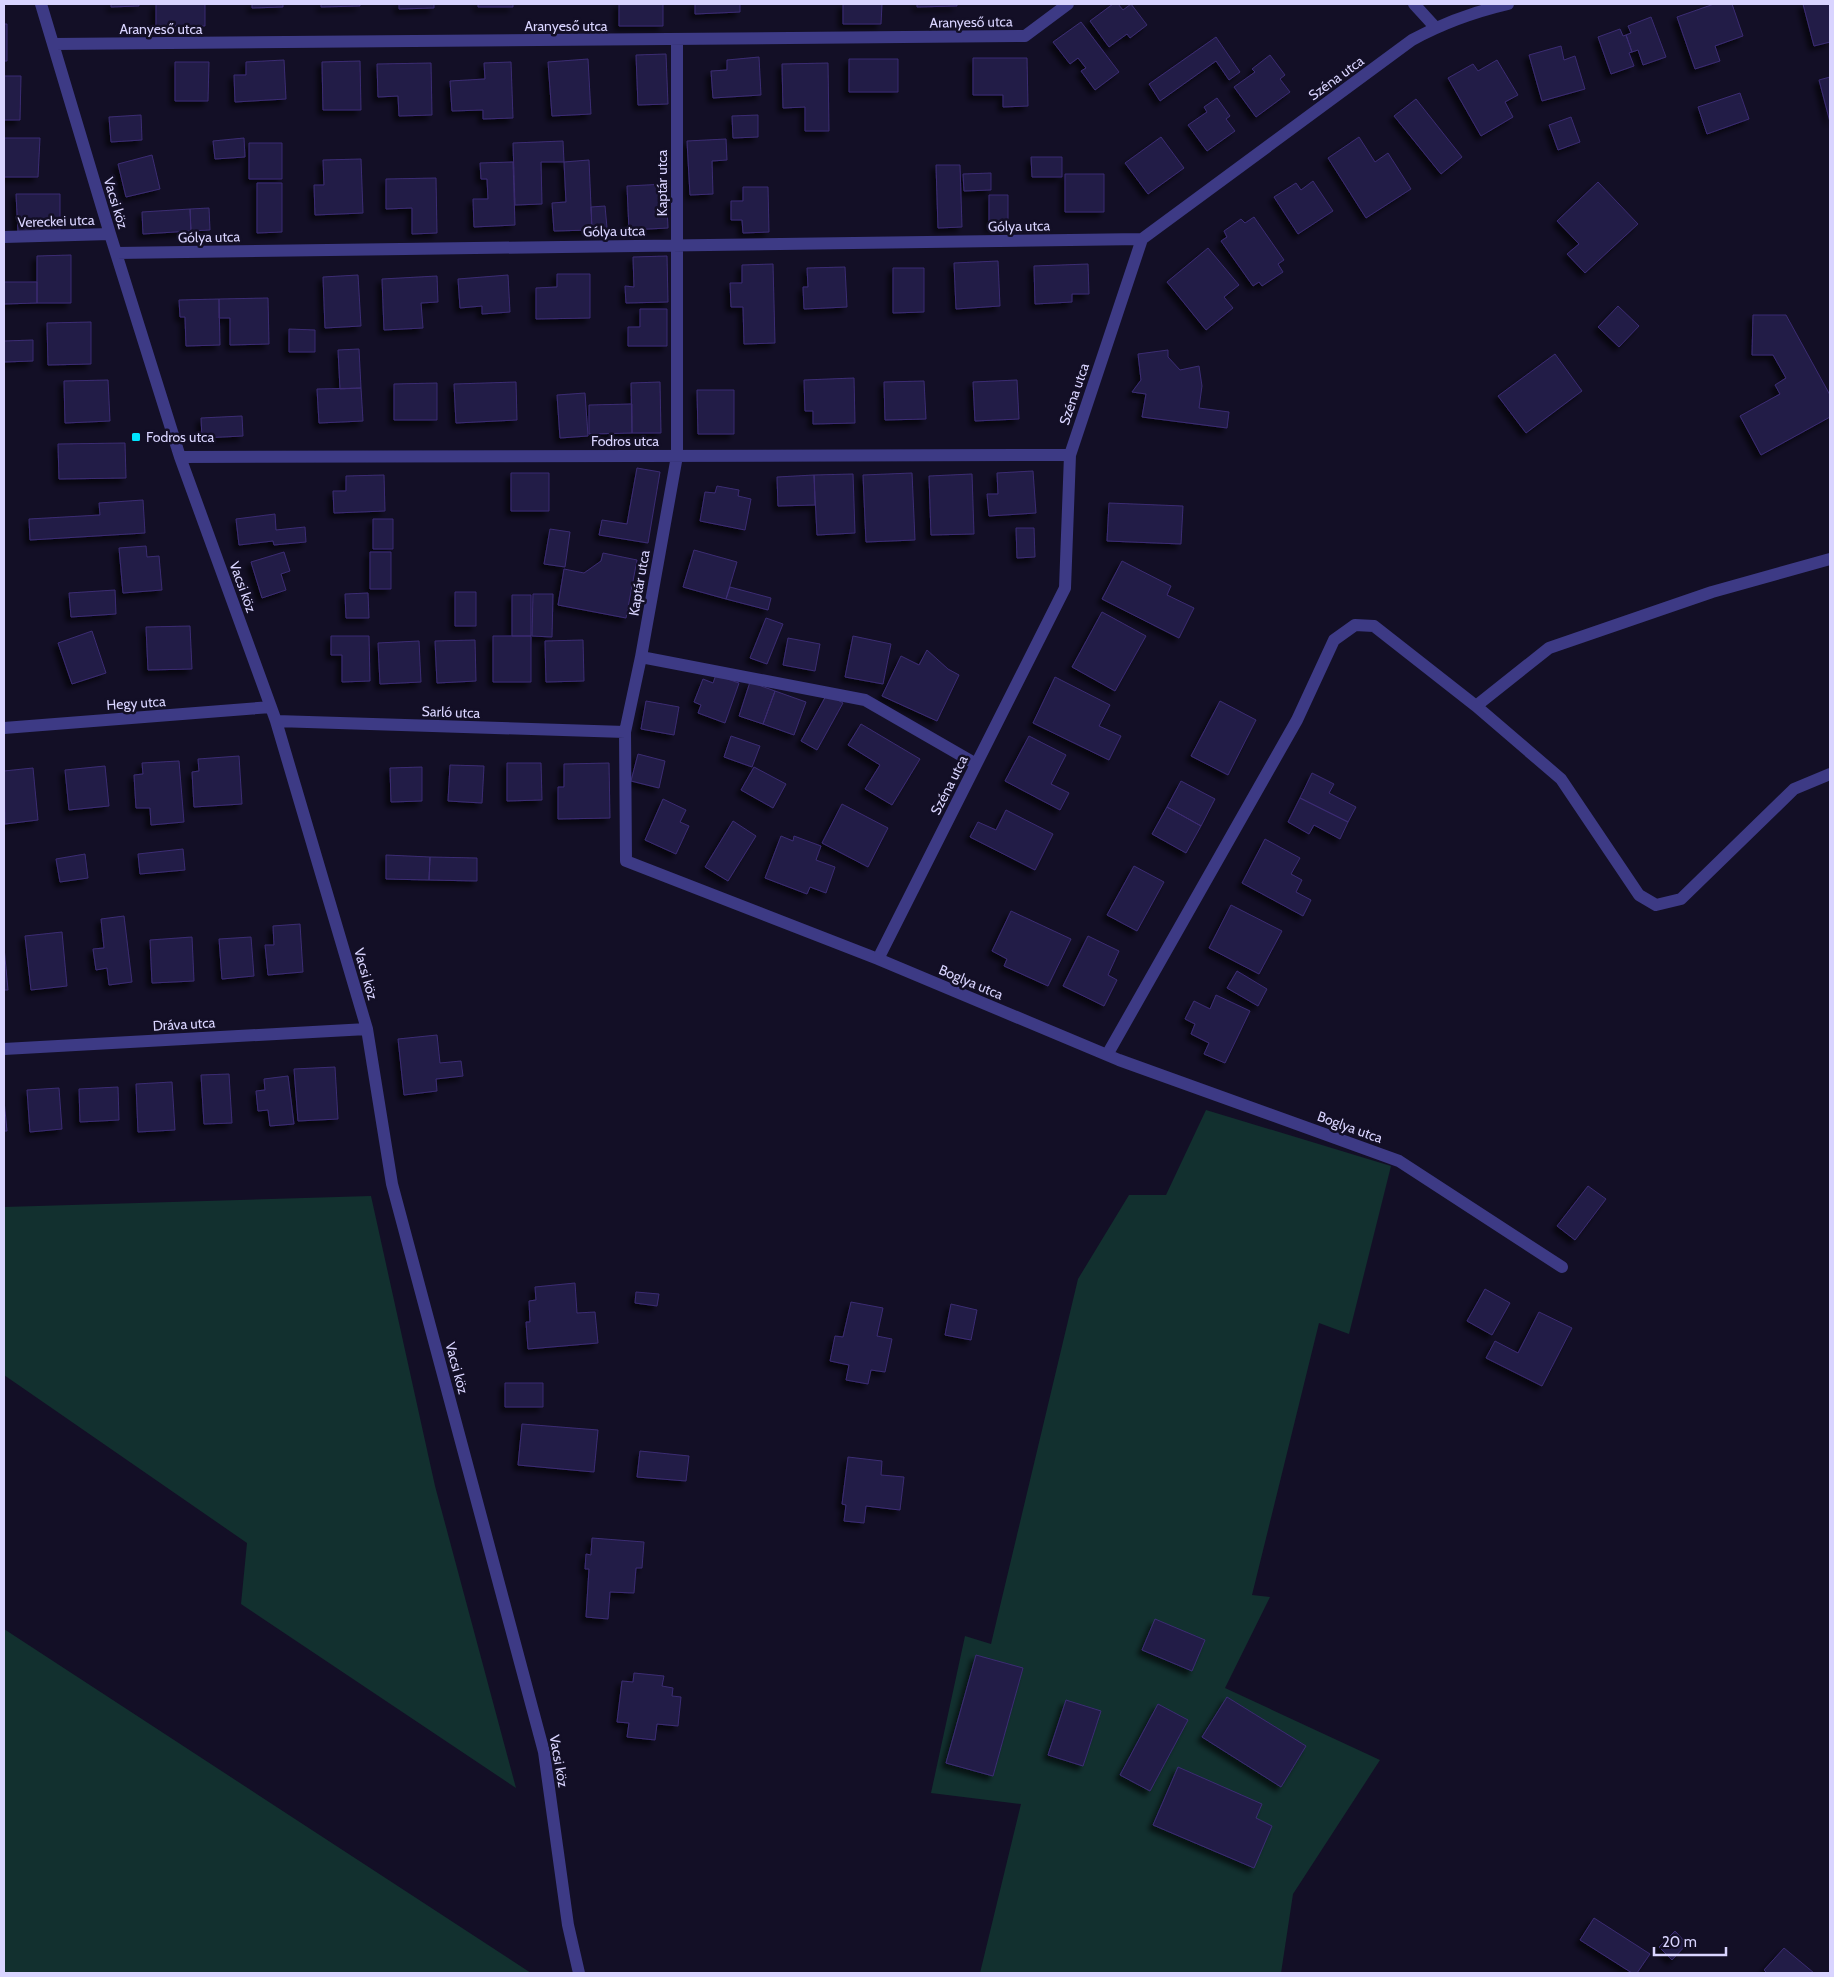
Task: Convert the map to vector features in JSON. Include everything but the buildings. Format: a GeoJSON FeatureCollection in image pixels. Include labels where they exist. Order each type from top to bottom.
{"type":"FeatureCollection","features":[{"type":"Feature","properties":{"kind":"street","name":"Vacsi köz"},"geometry":{"type":"LineString","coordinates":[[41,4],[110,234],[180,457],[276,722],[367,1029],[392,1184],[544,1752],[568,1925],[579,1973]]}},
{"type":"Feature","properties":{"kind":"street","name":"Aranyeső utca"},"geometry":{"type":"LineString","coordinates":[[54,44],[1025,36],[1068,4]]}},
{"type":"Feature","properties":{"kind":"street"},"geometry":{"type":"LineString","coordinates":[[1414,4],[1436,27]]}},
{"type":"Feature","properties":{"kind":"street","name":"Széna utca"},"geometry":{"type":"LineString","coordinates":[[878,959],[1065,588],[1070,455],[1142,239],[1412,40],[1436,27],[1476,12],[1508,4]]}},
{"type":"Feature","properties":{"kind":"street","name":"Kaptár utca"},"geometry":{"type":"LineString","coordinates":[[677,40],[678,456],[641,657],[625,732],[626,861],[878,959]]}},
{"type":"Feature","properties":{"kind":"street","name":"Vereckei utca"},"geometry":{"type":"LineString","coordinates":[[4,237],[110,234]]}},
{"type":"Feature","properties":{"kind":"street","name":"Gólya utca"},"geometry":{"type":"LineString","coordinates":[[116,253],[1142,239]]}},
{"type":"Feature","properties":{"kind":"street","name":"Fodros utca"},"geometry":{"type":"LineString","coordinates":[[180,457],[1070,455]]}},
{"type":"Feature","properties":{"kind":"street"},"geometry":{"type":"LineString","coordinates":[[1476,706],[1549,648],[1712,592],[1830,559]]}},
{"type":"Feature","properties":{"kind":"street"},"geometry":{"type":"LineString","coordinates":[[1107,1055],[1297,720],[1334,640],[1354,625],[1374,626],[1476,706],[1561,779],[1639,895],[1656,905],[1681,900],[1794,789],[1830,774]]}},
{"type":"Feature","properties":{"kind":"street"},"geometry":{"type":"LineString","coordinates":[[641,657],[865,700],[976,764]]}},
{"type":"Feature","properties":{"kind":"street","name":"Hegy utca"},"geometry":{"type":"LineString","coordinates":[[4,728],[271,708]]}},
{"type":"Feature","properties":{"kind":"street","name":"Sarló utca"},"geometry":{"type":"LineString","coordinates":[[276,722],[625,732]]}},
{"type":"Feature","properties":{"kind":"street","name":"Boglya utca"},"geometry":{"type":"LineString","coordinates":[[878,959],[1107,1055],[1399,1161],[1562,1268]]}},
{"type":"Feature","properties":{"kind":"street","name":"Dráva utca"},"geometry":{"type":"LineString","coordinates":[[4,1050],[367,1029]]}},
{"type":"Feature","properties":{"kind":"green space"},"geometry":{"type":"Polygon","coordinates":[[[1206,1110],[1391,1166],[1349,1334],[1319,1323],[1252,1595],[1270,1597],[1225,1688],[1380,1760],[1293,1894],[1281,1973],[980,1973],[1021,1804],[931,1793],[965,1636],[991,1644],[1078,1279],[1129,1195],[1166,1195],[1206,1110]]]}},
{"type":"Feature","properties":{"kind":"green space"},"geometry":{"type":"Polygon","coordinates":[[[371,1196],[435,1486],[516,1788],[241,1604],[247,1543],[4,1375],[4,1207],[371,1196]]]}},
{"type":"Feature","properties":{"kind":"green space"},"geometry":{"type":"Polygon","coordinates":[[[4,1629],[531,1973],[4,1973],[4,1629]]]}},
{"type":"Feature","properties":{"kind":"place","name":"Fodros utca"},"geometry":{"type":"Point","coordinates":[136,437]}}]}
